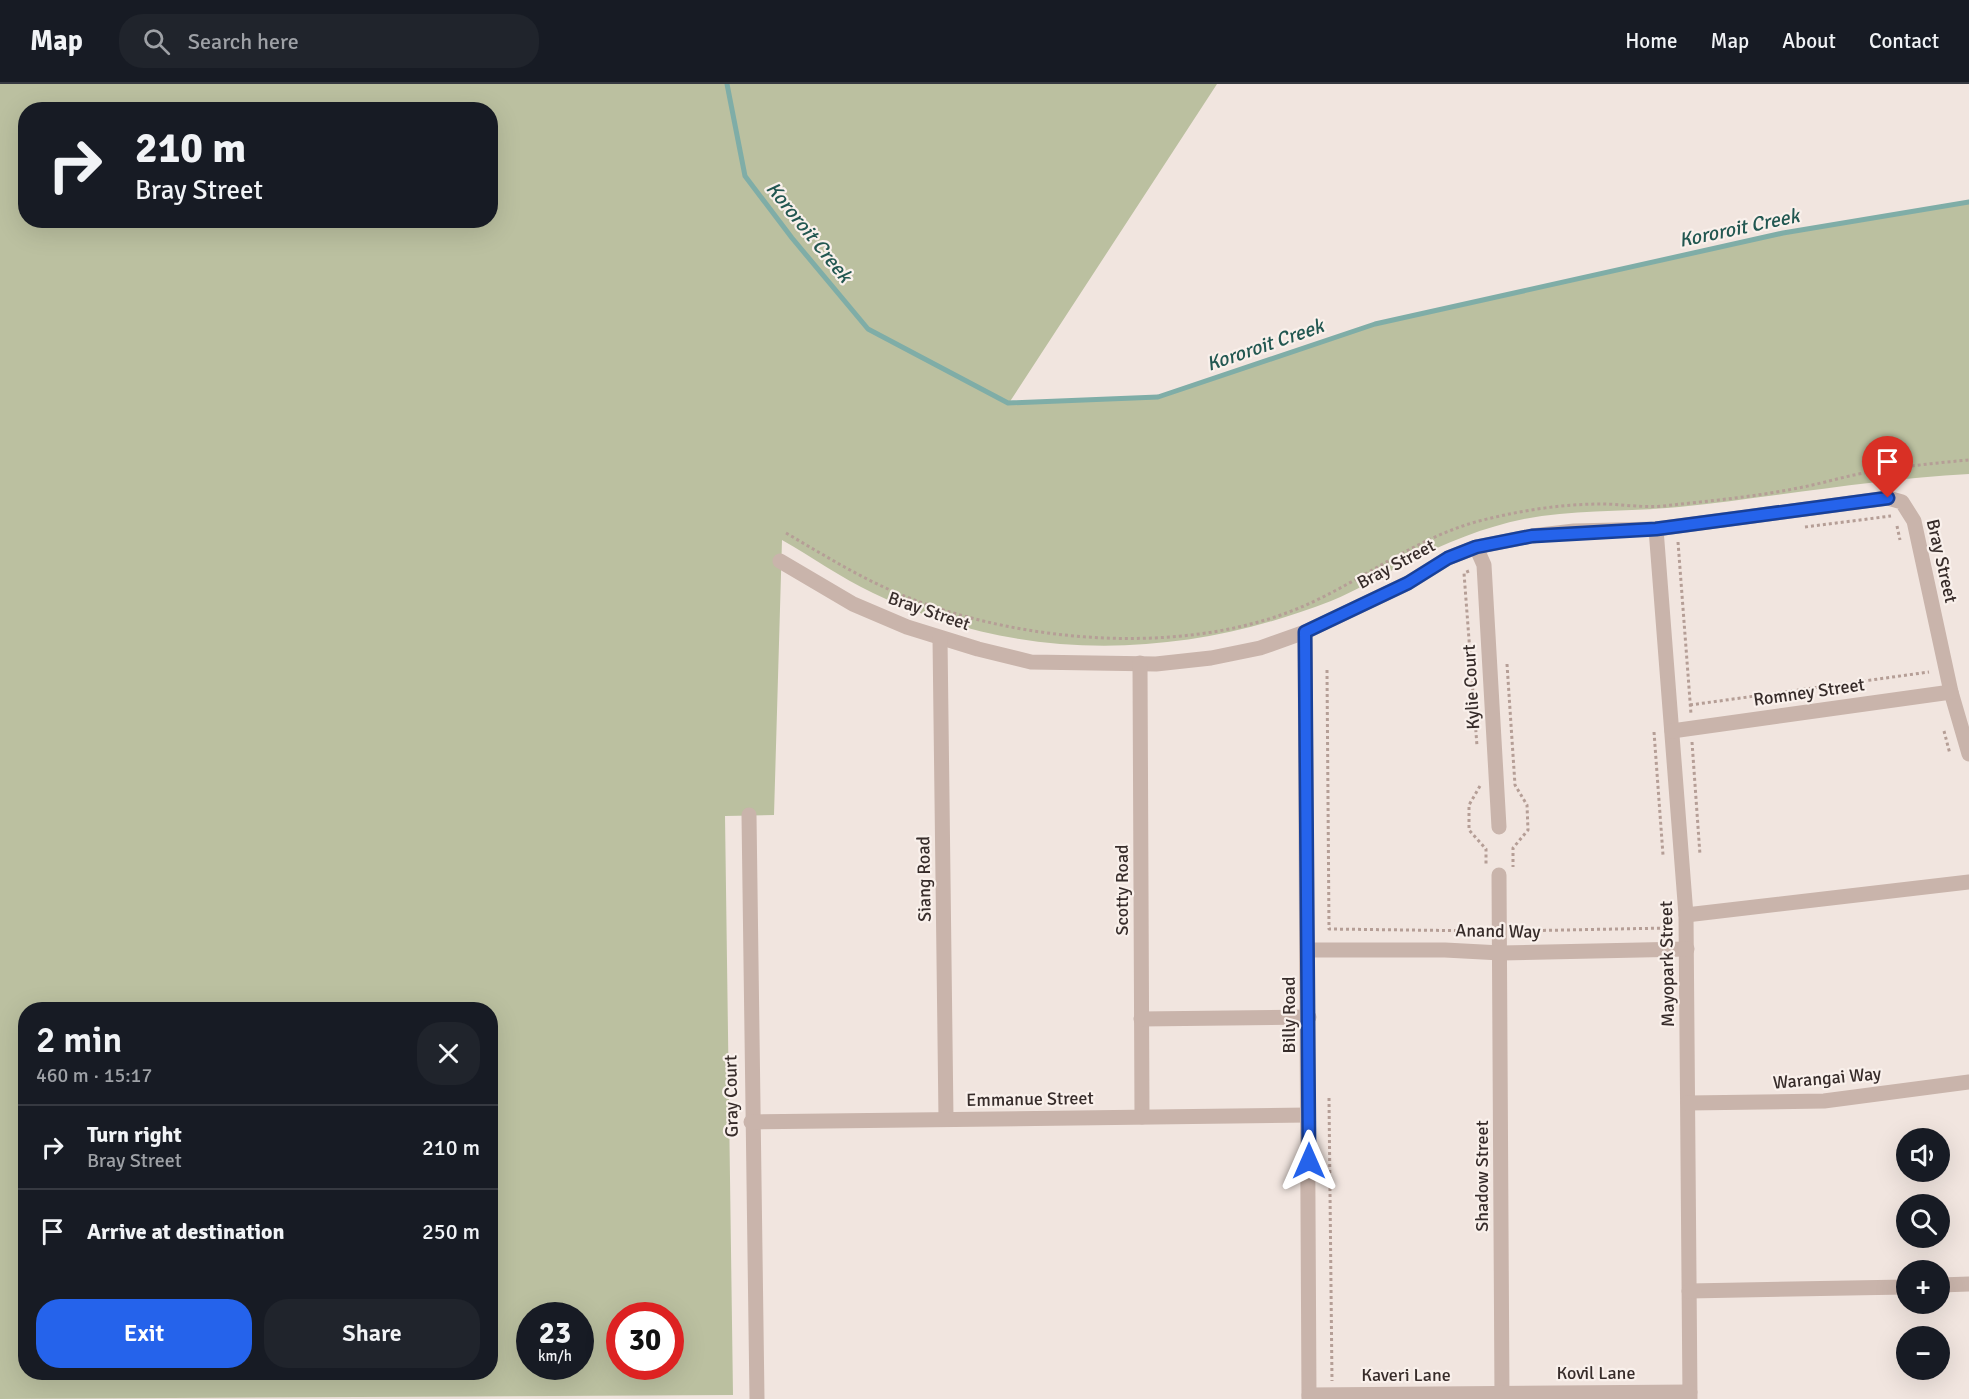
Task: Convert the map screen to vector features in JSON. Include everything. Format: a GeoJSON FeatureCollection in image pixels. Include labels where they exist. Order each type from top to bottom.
{"type":"FeatureCollection","features":[{"type":"Feature","properties":{"kind":"street","name":"Bray Street"},"geometry":{"type":"LineString","coordinates":[[780,561],[853,604],[940,638],[1031,662],[1140,663],[1211,658],[1260,648],[1305,632],[1408,583],[1448,558],[1476,547],[1564,532],[1656,529],[1888,498],[1902,502],[1914,521],[1951,692],[1969,754]]}},
{"type":"Feature","properties":{"kind":"street","name":"Mayopark Street"},"geometry":{"type":"LineString","coordinates":[[1656,529],[1686,915],[1690,1396]]}},
{"type":"Feature","properties":{"kind":"street","name":"Kylie Court"},"geometry":{"type":"LineString","coordinates":[[1476,547],[1484,565],[1498,827]]}},
{"type":"Feature","properties":{"kind":"street","name":"Billy Road"},"geometry":{"type":"LineString","coordinates":[[1305,632],[1309,1397]]}},
{"type":"Feature","properties":{"kind":"street","name":"Siang Road"},"geometry":{"type":"LineString","coordinates":[[940,638],[946,1119]]}},
{"type":"Feature","properties":{"kind":"street","name":"Scotty Road"},"geometry":{"type":"LineString","coordinates":[[1140,663],[1142,1117]]}},
{"type":"Feature","properties":{"kind":"street","name":"Romney Street"},"geometry":{"type":"LineString","coordinates":[[1672,731],[1951,692]]}},
{"type":"Feature","properties":{"kind":"street","name":"Gray Court"},"geometry":{"type":"LineString","coordinates":[[749,815],[755,1399]]}},
{"type":"Feature","properties":{"kind":"street","name":"Shadow Street"},"geometry":{"type":"LineString","coordinates":[[1498,875],[1501,953],[1502,1396]]}},
{"type":"Feature","properties":{"kind":"street"},"geometry":{"type":"LineString","coordinates":[[1686,915],[1969,882]]}},
{"type":"Feature","properties":{"kind":"street","name":"Anand Way"},"geometry":{"type":"LineString","coordinates":[[1308,950],[1445,950],[1501,953],[1687,949]]}},
{"type":"Feature","properties":{"kind":"street"},"geometry":{"type":"LineString","coordinates":[[1141,1019],[1308,1017]]}},
{"type":"Feature","properties":{"kind":"street","name":"Warangai Way"},"geometry":{"type":"LineString","coordinates":[[1688,1103],[1824,1101],[1969,1082]]}},
{"type":"Feature","properties":{"kind":"street","name":"Emmanue Street"},"geometry":{"type":"LineString","coordinates":[[751,1122],[1308,1115]]}},
{"type":"Feature","properties":{"kind":"street"},"geometry":{"type":"LineString","coordinates":[[1950,1285],[1969,1284]]}},
{"type":"Feature","properties":{"kind":"street"},"geometry":{"type":"LineString","coordinates":[[1689,1290],[1896,1287]]}},
{"type":"Feature","properties":{"kind":"street","name":"Kaveri Lane"},"geometry":{"type":"LineString","coordinates":[[1309,1397],[1332,1395],[1502,1396]]}},
{"type":"Feature","properties":{"kind":"street","name":"Kovil Lane"},"geometry":{"type":"LineString","coordinates":[[1502,1396],[1690,1396]]}},
{"type":"Feature","properties":{"kind":"path"},"geometry":{"type":"LineString","coordinates":[[786,533],[857,574],[912,599],[970,618],[1043,631],[1095,636],[1180,636],[1239,627],[1288,612],[1333,592],[1425,540],[1475,522],[1527,510],[1599,504],[1658,507],[1797,488],[1873,472],[1969,460]]}},
{"type":"Feature","properties":{"kind":"path"},"geometry":{"type":"LineString","coordinates":[[1678,542],[1700,855]]}},
{"type":"Feature","properties":{"kind":"path"},"geometry":{"type":"LineString","coordinates":[[1327,670],[1329,929],[1500,931],[1668,928]]}},
{"type":"Feature","properties":{"kind":"path"},"geometry":{"type":"LineString","coordinates":[[1690,705],[1929,672]]}},
{"type":"Feature","properties":{"kind":"path"},"geometry":{"type":"LineString","coordinates":[[1329,1098],[1332,1395]]}},
{"type":"Feature","properties":{"kind":"green space"},"geometry":{"type":"Polygon","coordinates":[[[0,84],[1217,84],[1009,403],[1158,397],[1375,324],[1783,233],[1969,202],[1969,474],[1896,480],[1679,507],[1563,514],[1524,519],[1494,526],[1450,542],[1341,597],[1274,621],[1216,635],[1158,643],[1100,646],[1043,642],[985,632],[929,616],[873,593],[782,540],[774,815],[725,816],[733,1395],[0,1399],[0,84]]]}},
{"type":"Feature","properties":{"kind":"waterway","name":"Kororoit Creek"},"geometry":{"type":"LineString","coordinates":[[727,84],[745,176],[792,238],[868,329],[1008,403],[1158,397],[1375,324],[1783,233],[1969,202]]}},
{"type":"Feature","properties":{"kind":"route"},"geometry":{"type":"LineString","coordinates":[[1309,1161],[1305,632],[1408,583],[1448,558],[1476,547],[1532,536],[1574,531],[1656,529],[1888,498]]}}]}
